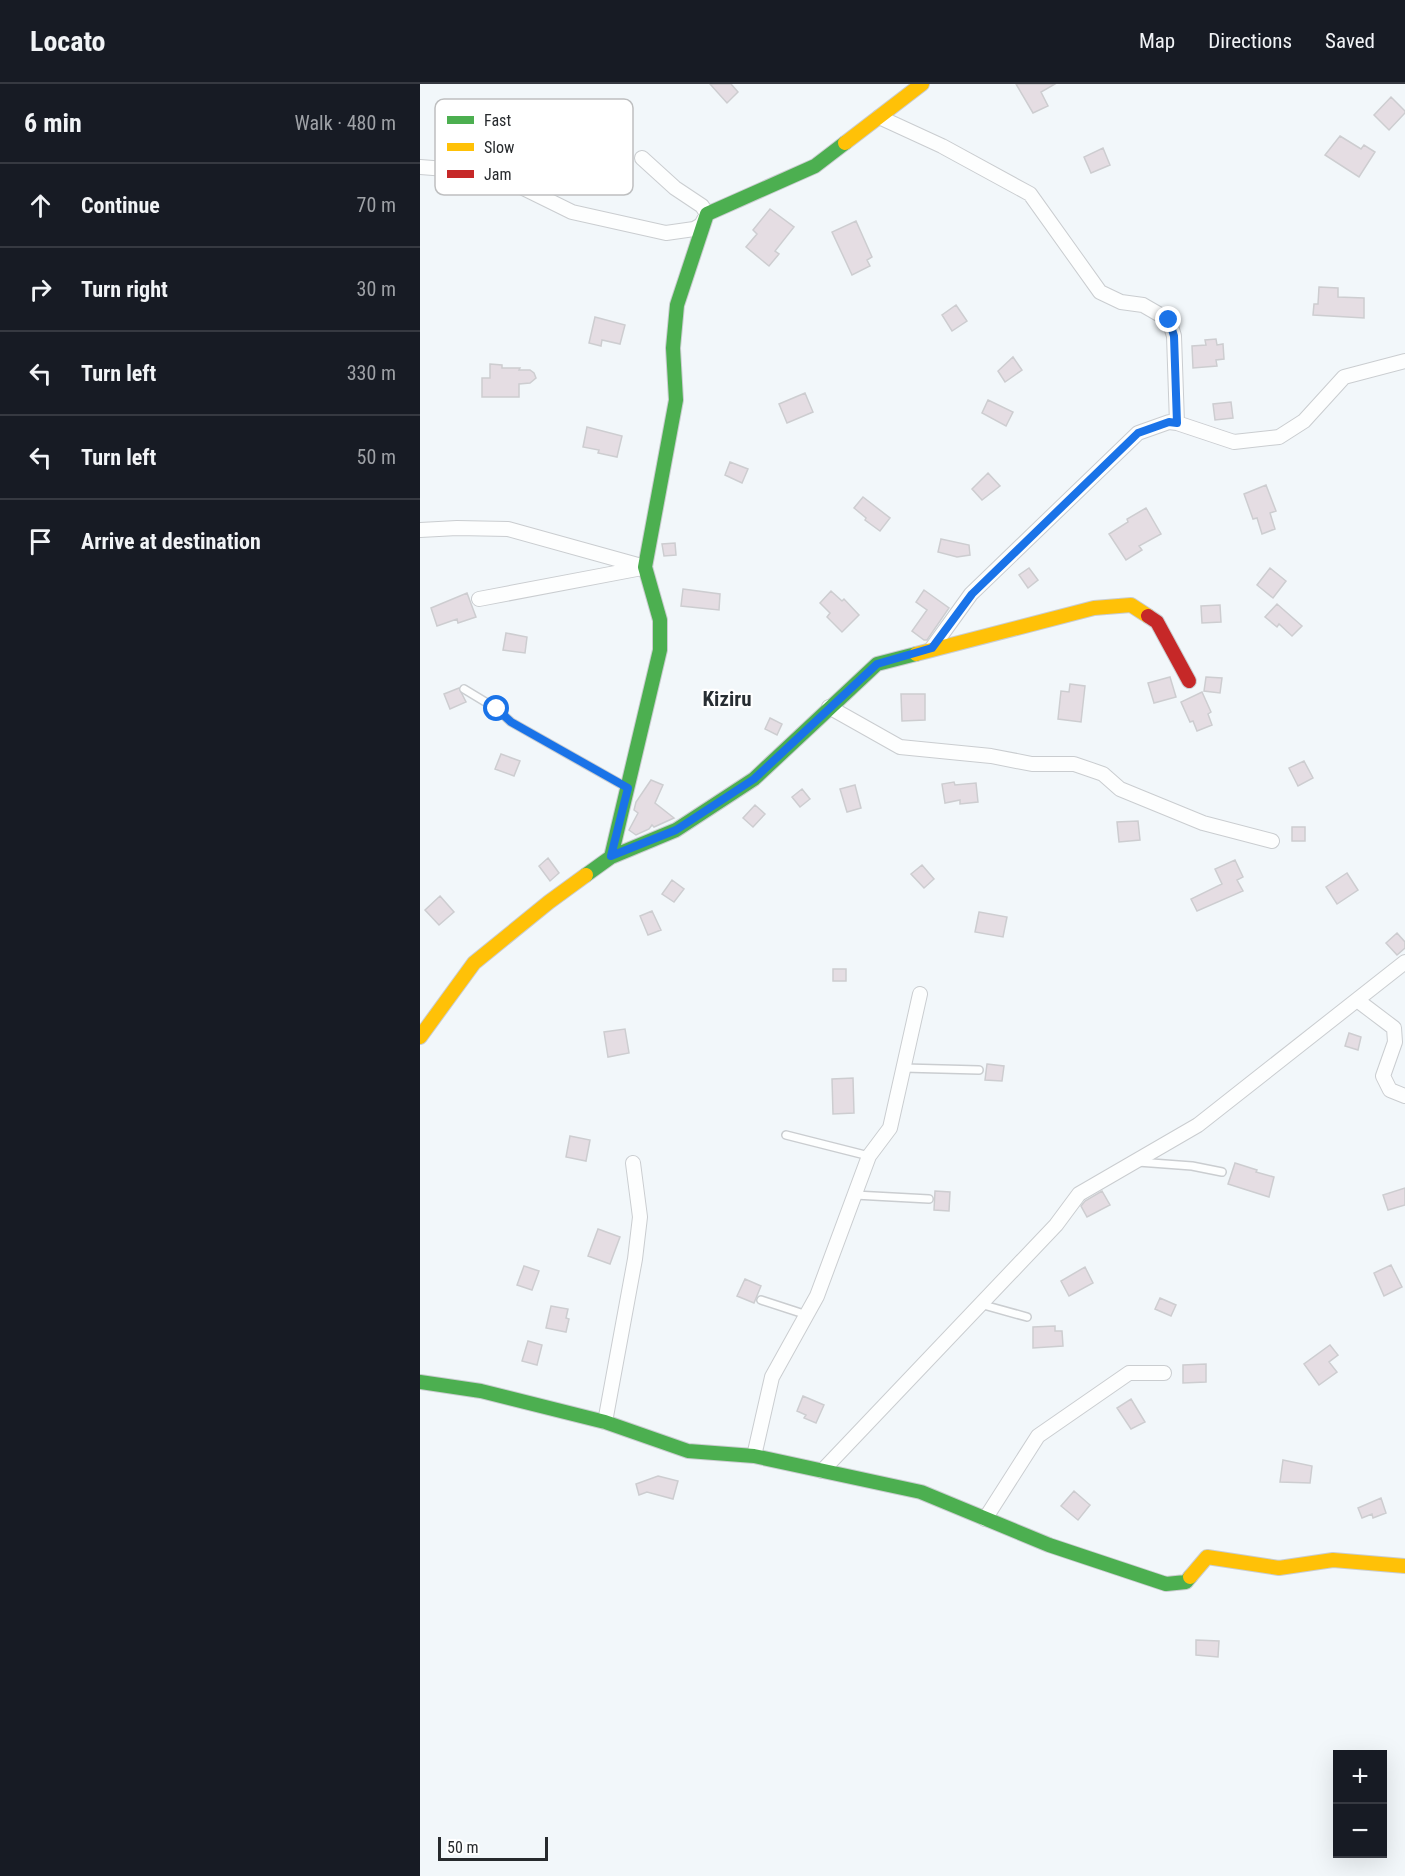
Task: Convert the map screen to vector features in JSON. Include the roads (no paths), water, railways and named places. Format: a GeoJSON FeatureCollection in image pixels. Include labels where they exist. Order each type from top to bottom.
{"type":"FeatureCollection","features":[{"type":"Feature","properties":{"kind":"street"},"geometry":{"type":"LineString","coordinates":[[537,195],[572,212],[666,233],[694,229],[701,225],[706,214],[815,166],[922,84]]}},
{"type":"Feature","properties":{"kind":"street"},"geometry":{"type":"LineString","coordinates":[[879,117],[942,146],[1030,194],[1101,292],[1121,302],[1143,305],[1169,320],[1174,336],[1177,423]]}},
{"type":"Feature","properties":{"kind":"street"},"geometry":{"type":"LineString","coordinates":[[611,856],[660,650],[660,620],[645,567],[676,400],[673,348],[677,305],[706,214],[702,206],[675,188],[642,158]]}},
{"type":"Feature","properties":{"kind":"street"},"geometry":{"type":"LineString","coordinates":[[420,167],[435,168]]}},
{"type":"Feature","properties":{"kind":"street"},"geometry":{"type":"LineString","coordinates":[[932,648],[972,594],[1138,433],[1169,422],[1234,442],[1279,437],[1304,421],[1344,377],[1405,361]]}},
{"type":"Feature","properties":{"kind":"street"},"geometry":{"type":"LineString","coordinates":[[420,530],[508,529],[645,567]]}},
{"type":"Feature","properties":{"kind":"street"},"geometry":{"type":"LineString","coordinates":[[479,599],[645,567]]}},
{"type":"Feature","properties":{"kind":"street"},"geometry":{"type":"LineString","coordinates":[[420,1037],[474,963],[549,902],[611,856],[676,830],[754,779],[877,664],[1094,608],[1131,606],[1157,621],[1189,681]]}},
{"type":"Feature","properties":{"kind":"street"},"geometry":{"type":"LineString","coordinates":[[830,707],[900,747],[991,756],[1032,764],[1074,764],[1103,774],[1120,789],[1203,823],[1272,841]]}},
{"type":"Feature","properties":{"kind":"street"},"geometry":{"type":"LineString","coordinates":[[822,1471],[1056,1225],[1079,1194],[1198,1125],[1405,962]]}},
{"type":"Feature","properties":{"kind":"street"},"geometry":{"type":"LineString","coordinates":[[753,1456],[772,1377],[817,1296],[869,1156],[890,1128],[920,994]]}},
{"type":"Feature","properties":{"kind":"street"},"geometry":{"type":"LineString","coordinates":[[1357,1000],[1394,1028],[1395,1042],[1383,1076],[1390,1090],[1405,1096]]}},
{"type":"Feature","properties":{"kind":"street"},"geometry":{"type":"LineString","coordinates":[[605,1422],[635,1259],[640,1217],[633,1163]]}},
{"type":"Feature","properties":{"kind":"street"},"geometry":{"type":"LineString","coordinates":[[985,1519],[1038,1436],[1129,1373],[1164,1373]]}},
{"type":"Feature","properties":{"kind":"street"},"geometry":{"type":"LineString","coordinates":[[420,1382],[480,1391],[605,1422],[688,1451],[753,1456],[921,1492],[1048,1545],[1166,1584],[1186,1581],[1207,1557],[1279,1568],[1333,1560],[1405,1566]]}},
{"type":"Feature","properties":{"kind":"lane"},"geometry":{"type":"LineString","coordinates":[[464,689],[497,709],[511,722],[628,788]]}},
{"type":"Feature","properties":{"kind":"lane"},"geometry":{"type":"LineString","coordinates":[[904,1068],[979,1070]]}},
{"type":"Feature","properties":{"kind":"lane"},"geometry":{"type":"LineString","coordinates":[[786,1135],[869,1156]]}},
{"type":"Feature","properties":{"kind":"lane"},"geometry":{"type":"LineString","coordinates":[[1135,1162],[1192,1166],[1222,1172]]}},
{"type":"Feature","properties":{"kind":"lane"},"geometry":{"type":"LineString","coordinates":[[855,1195],[929,1199]]}},
{"type":"Feature","properties":{"kind":"lane"},"geometry":{"type":"LineString","coordinates":[[761,1300],[807,1315]]}},
{"type":"Feature","properties":{"kind":"lane"},"geometry":{"type":"LineString","coordinates":[[980,1304],[1027,1317]]}},
{"type":"Feature","properties":{"kind":"district","name":"Kiziru"},"geometry":{"type":"Point","coordinates":[727,699]}}]}
